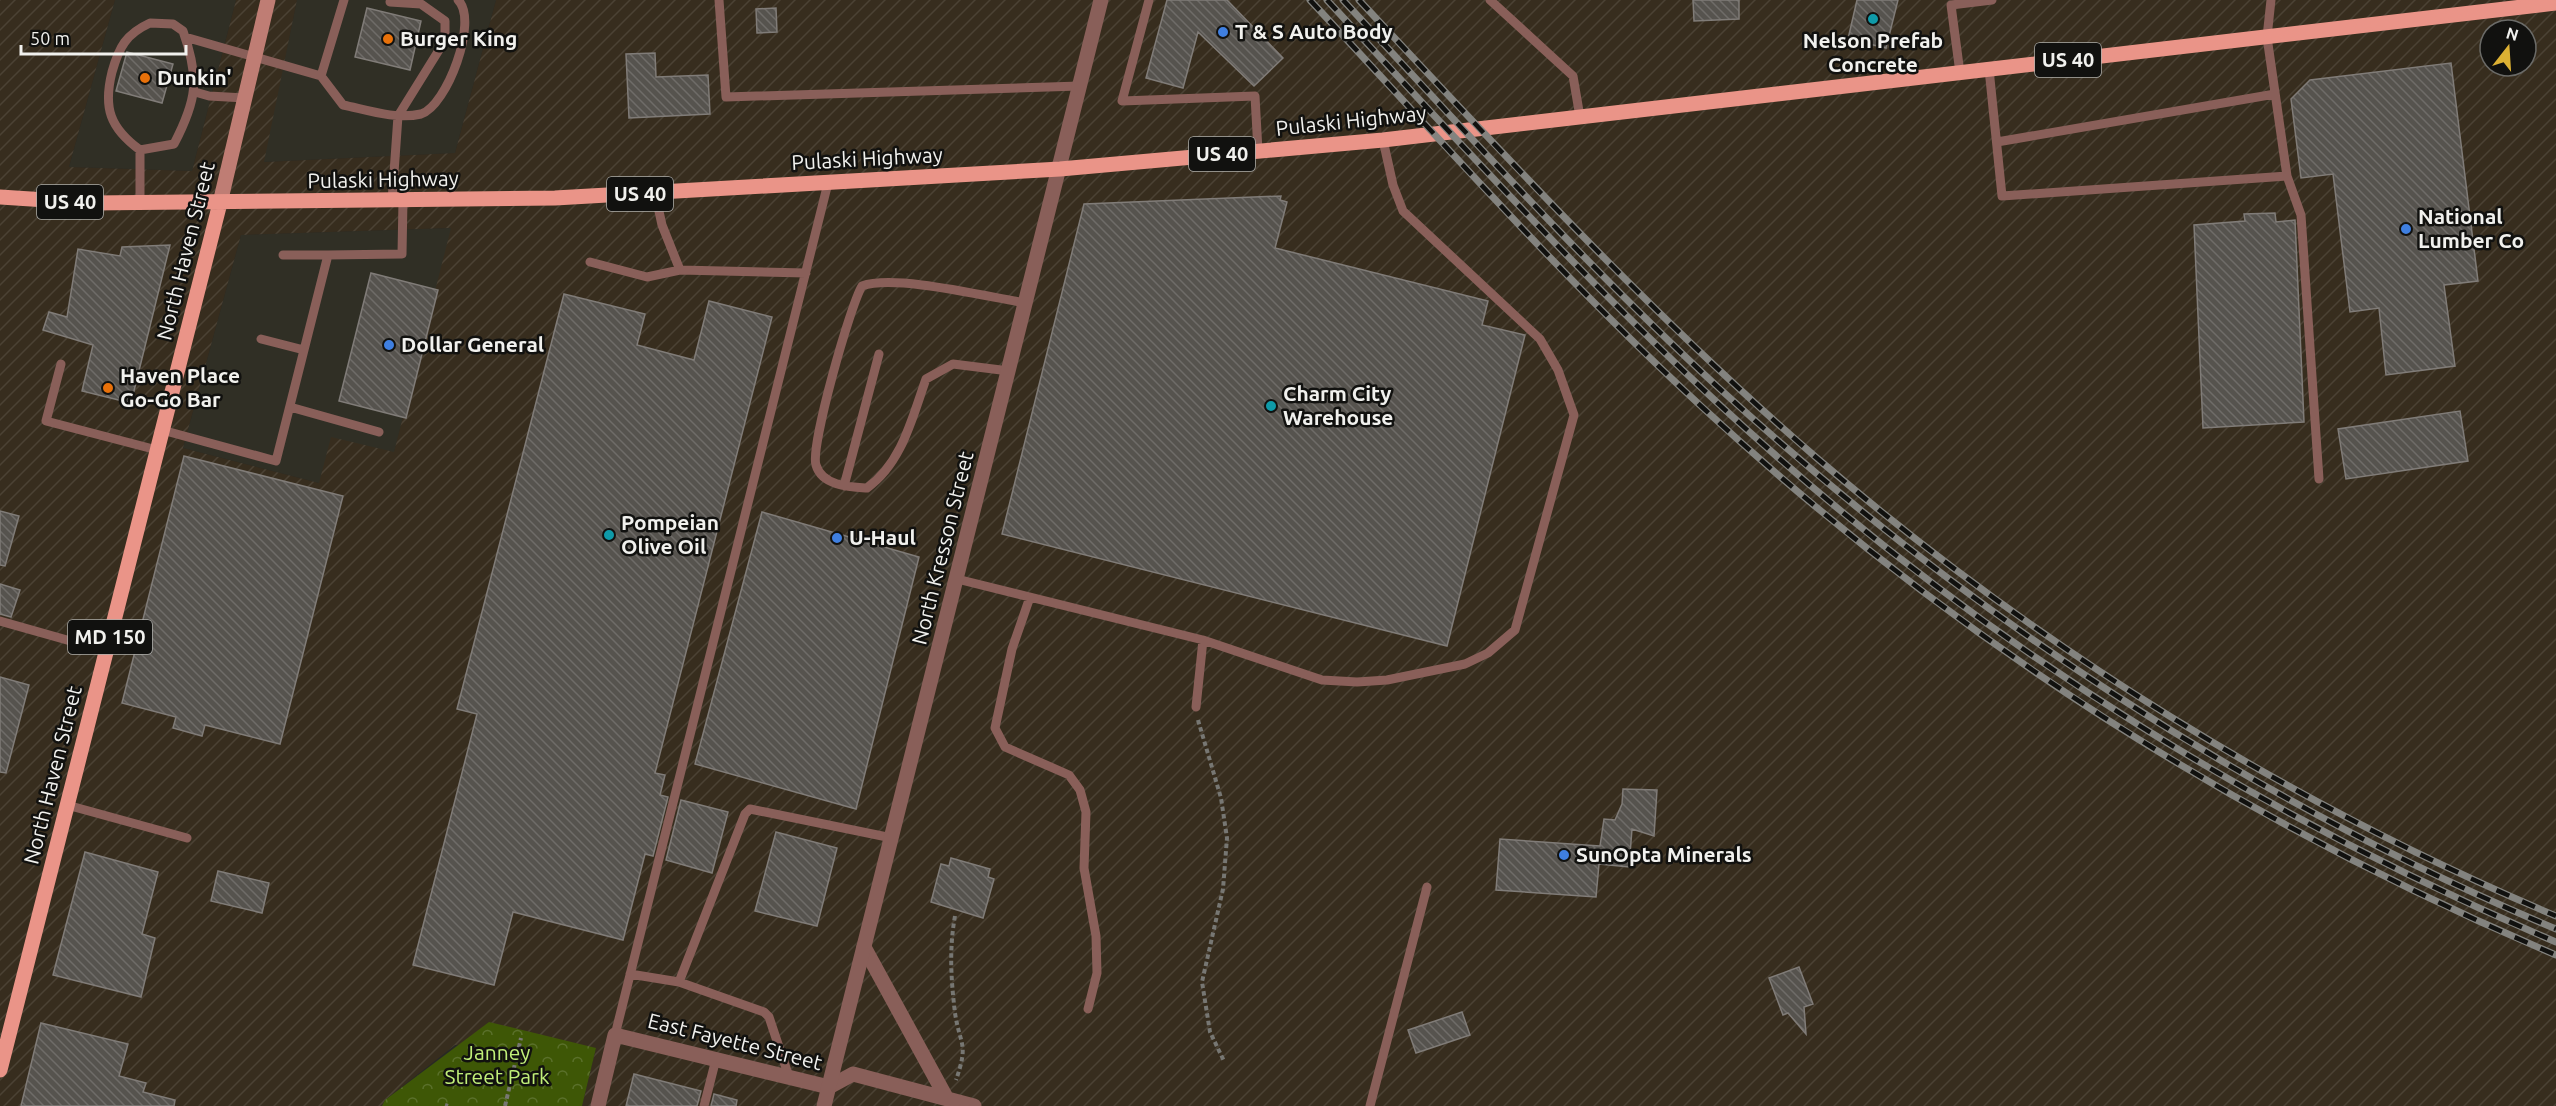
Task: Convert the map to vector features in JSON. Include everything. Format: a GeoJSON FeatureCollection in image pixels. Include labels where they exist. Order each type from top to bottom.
{"type":"FeatureCollection","features":[{"type":"Feature","properties":{"kind":"main road","name":"North Haven Street"},"geometry":{"type":"LineString","coordinates":[[0,1070],[220,203],[268,0]]}},
{"type":"Feature","properties":{"kind":"main road","name":"Pulaski Highway"},"geometry":{"type":"LineString","coordinates":[[0,197],[62,202],[140,203],[555,198],[1060,169],[1383,140],[2267,37],[2534,3],[2556,3]]}},
{"type":"Feature","properties":{"kind":"street","name":"North Kresson Street"},"geometry":{"type":"LineString","coordinates":[[824,1106],[1101,0]]}},
{"type":"Feature","properties":{"kind":"street"},"geometry":{"type":"LineString","coordinates":[[864,947],[947,1099]]}},
{"type":"Feature","properties":{"kind":"street"},"geometry":{"type":"LineString","coordinates":[[598,1106],[615,1035]]}},
{"type":"Feature","properties":{"kind":"street","name":"East Fayette Street"},"geometry":{"type":"LineString","coordinates":[[615,1035],[829,1087],[854,1074],[974,1106]]}},
{"type":"Feature","properties":{"kind":"lane"},"geometry":{"type":"LineString","coordinates":[[321,76],[344,0]]}},
{"type":"Feature","properties":{"kind":"lane"},"geometry":{"type":"LineString","coordinates":[[185,37],[321,76],[343,105],[398,116],[423,113],[438,100],[459,56],[466,27],[463,5],[458,0]]}},
{"type":"Feature","properties":{"kind":"lane"},"geometry":{"type":"LineString","coordinates":[[719,0],[726,97],[1080,86]]}},
{"type":"Feature","properties":{"kind":"lane"},"geometry":{"type":"LineString","coordinates":[[1149,0],[1122,101],[1256,96],[1258,151]]}},
{"type":"Feature","properties":{"kind":"lane"},"geometry":{"type":"LineString","coordinates":[[1490,0],[1573,76],[1580,117]]}},
{"type":"Feature","properties":{"kind":"lane"},"geometry":{"type":"LineString","coordinates":[[1960,73],[1951,5],[1992,0]]}},
{"type":"Feature","properties":{"kind":"lane"},"geometry":{"type":"LineString","coordinates":[[2271,0],[2267,37],[2287,176],[2301,215],[2319,479]]}},
{"type":"Feature","properties":{"kind":"lane"},"geometry":{"type":"LineString","coordinates":[[283,255],[402,254],[398,201],[398,116],[439,50],[445,35],[445,21],[421,4],[390,2]]}},
{"type":"Feature","properties":{"kind":"lane"},"geometry":{"type":"LineString","coordinates":[[150,23],[174,24],[183,31],[195,92],[188,117],[174,144],[140,150],[126,140],[118,129],[107,104],[107,94],[117,52],[134,30],[150,23]]}},
{"type":"Feature","properties":{"kind":"lane"},"geometry":{"type":"LineString","coordinates":[[1989,69],[2002,196],[2287,176]]}},
{"type":"Feature","properties":{"kind":"lane"},"geometry":{"type":"LineString","coordinates":[[195,92],[209,96],[245,98]]}},
{"type":"Feature","properties":{"kind":"lane"},"geometry":{"type":"LineString","coordinates":[[1997,142],[2275,94]]}},
{"type":"Feature","properties":{"kind":"lane"},"geometry":{"type":"LineString","coordinates":[[957,579],[1203,640],[1322,680],[1357,682],[1387,680],[1465,664],[1488,653],[1515,630],[1574,415],[1558,370],[1540,339],[1403,211],[1393,185],[1383,140]]}},
{"type":"Feature","properties":{"kind":"lane"},"geometry":{"type":"LineString","coordinates":[[140,150],[140,203]]}},
{"type":"Feature","properties":{"kind":"lane"},"geometry":{"type":"LineString","coordinates":[[615,1035],[828,183]]}},
{"type":"Feature","properties":{"kind":"lane"},"geometry":{"type":"LineString","coordinates":[[655,193],[662,225],[680,270]]}},
{"type":"Feature","properties":{"kind":"lane"},"geometry":{"type":"LineString","coordinates":[[162,430],[276,461],[328,255]]}},
{"type":"Feature","properties":{"kind":"lane"},"geometry":{"type":"LineString","coordinates":[[590,262],[647,277],[680,270],[806,273]]}},
{"type":"Feature","properties":{"kind":"lane"},"geometry":{"type":"LineString","coordinates":[[1009,371],[953,364],[926,379],[900,449],[883,477],[867,488],[843,486],[825,479],[816,465],[817,446],[848,325],[862,286],[872,283],[909,285],[1026,303]]}},
{"type":"Feature","properties":{"kind":"lane"},"geometry":{"type":"LineString","coordinates":[[261,339],[304,350]]}},
{"type":"Feature","properties":{"kind":"lane"},"geometry":{"type":"LineString","coordinates":[[843,486],[879,354]]}},
{"type":"Feature","properties":{"kind":"lane"},"geometry":{"type":"LineString","coordinates":[[61,364],[46,421],[157,450]]}},
{"type":"Feature","properties":{"kind":"lane"},"geometry":{"type":"LineString","coordinates":[[290,407],[379,432]]}},
{"type":"Feature","properties":{"kind":"lane"},"geometry":{"type":"LineString","coordinates":[[1030,597],[1012,649],[995,729],[1005,747],[1070,775],[1080,790],[1086,813],[1084,868],[1097,973],[1088,1009]]}},
{"type":"Feature","properties":{"kind":"lane"},"geometry":{"type":"LineString","coordinates":[[0,621],[106,651]]}},
{"type":"Feature","properties":{"kind":"lane"},"geometry":{"type":"LineString","coordinates":[[1196,707],[1203,640]]}},
{"type":"Feature","properties":{"kind":"lane"},"geometry":{"type":"LineString","coordinates":[[67,805],[187,838]]}},
{"type":"Feature","properties":{"kind":"lane"},"geometry":{"type":"LineString","coordinates":[[679,982],[745,814],[750,809],[892,838]]}},
{"type":"Feature","properties":{"kind":"lane"},"geometry":{"type":"LineString","coordinates":[[1370,1106],[1427,887]]}},
{"type":"Feature","properties":{"kind":"lane"},"geometry":{"type":"LineString","coordinates":[[630,974],[679,982],[769,1017],[789,1077]]}},
{"type":"Feature","properties":{"kind":"lane"},"geometry":{"type":"LineString","coordinates":[[704,1106],[716,1059]]}},
{"type":"Feature","properties":{"kind":"path"},"geometry":{"type":"LineString","coordinates":[[1196,707],[1201,734],[1221,798],[1227,838],[1223,890],[1202,982],[1210,1032],[1224,1060]]}},
{"type":"Feature","properties":{"kind":"path"},"geometry":{"type":"LineString","coordinates":[[947,1099],[964,1056],[964,1044],[955,1013],[951,969],[950,944],[955,916]]}},
{"type":"Feature","properties":{"kind":"path"},"geometry":{"type":"LineString","coordinates":[[505,1106],[521,1038]]}},
{"type":"Feature","properties":{"kind":"shaded area"},"geometry":{"type":"Polygon","coordinates":[[[0,0],[115,0],[69,167],[192,171],[236,0],[297,0],[264,162],[455,153],[496,0],[2556,0],[2556,1106],[582,1106],[596,1048],[455,1045],[385,1100],[382,1106],[0,1106],[0,0]],[[451,228],[241,235],[183,448],[319,483],[331,437],[394,452],[451,228]]]}},
{"type":"Feature","properties":{"kind":"shaded area"},"geometry":{"type":"Polygon","coordinates":[[[115,0],[236,0],[192,171],[69,167],[115,0]]]}},
{"type":"Feature","properties":{"kind":"shaded area"},"geometry":{"type":"Polygon","coordinates":[[[297,0],[496,0],[455,153],[263,162],[297,0]]]}},
{"type":"Feature","properties":{"kind":"shaded area"},"geometry":{"type":"Polygon","coordinates":[[[452,228],[394,453],[319,483],[183,448],[241,235],[452,228]]]}},
{"type":"Feature","properties":{"kind":"green space","name":"Janney Street Park"},"geometry":{"type":"Polygon","coordinates":[[[489,1022],[596,1048],[582,1106],[382,1106],[385,1100],[489,1022]]]}},
{"type":"Feature","properties":{"kind":"building"},"geometry":{"type":"Polygon","coordinates":[[[1167,0],[1227,0],[1283,58],[1254,86],[1198,32],[1183,88],[1146,78],[1167,0]]]}},
{"type":"Feature","properties":{"kind":"building"},"geometry":{"type":"Polygon","coordinates":[[[1693,0],[1739,0],[1739,19],[1694,21],[1693,0]]]}},
{"type":"Feature","properties":{"kind":"building","name":"Nelson Prefab Concrete"},"geometry":{"type":"Polygon","coordinates":[[[1857,0],[1898,0],[1886,48],[1848,39],[1857,0]]]}},
{"type":"Feature","properties":{"kind":"building","name":"Burger King"},"geometry":{"type":"Polygon","coordinates":[[[367,8],[421,21],[410,70],[355,57],[367,8]]]}},
{"type":"Feature","properties":{"kind":"building"},"geometry":{"type":"Polygon","coordinates":[[[776,8],[777,32],[757,33],[756,9],[776,8]]]}},
{"type":"Feature","properties":{"kind":"building","name":"Dunkin'"},"geometry":{"type":"Polygon","coordinates":[[[127,52],[173,64],[162,103],[116,91],[127,52]]]}},
{"type":"Feature","properties":{"kind":"building"},"geometry":{"type":"Polygon","coordinates":[[[655,53],[656,77],[708,75],[710,114],[629,118],[626,54],[655,53]]]}},
{"type":"Feature","properties":{"kind":"building","name":"National Lumber Co"},"geometry":{"type":"Polygon","coordinates":[[[2451,63],[2478,281],[2444,285],[2455,366],[2386,375],[2379,308],[2350,312],[2333,174],[2301,178],[2291,99],[2310,80],[2451,63]]]}},
{"type":"Feature","properties":{"kind":"building","name":"Charm City Warehouse"},"geometry":{"type":"Polygon","coordinates":[[[1281,196],[1280,200],[1287,202],[1275,248],[1488,301],[1482,325],[1525,335],[1447,646],[1002,534],[1084,204],[1281,196]]]}},
{"type":"Feature","properties":{"kind":"building"},"geometry":{"type":"Polygon","coordinates":[[[2275,213],[2276,222],[2295,220],[2304,422],[2203,428],[2194,225],[2245,221],[2244,214],[2275,213]]]}},
{"type":"Feature","properties":{"kind":"building"},"geometry":{"type":"Polygon","coordinates":[[[170,245],[131,403],[82,391],[93,345],[43,330],[49,312],[67,317],[78,249],[120,256],[122,247],[170,245]]]}},
{"type":"Feature","properties":{"kind":"building","name":"Dollar General"},"geometry":{"type":"Polygon","coordinates":[[[371,273],[438,290],[406,418],[339,401],[371,273]]]}},
{"type":"Feature","properties":{"kind":"building","name":"Pompeian Olive Oil"},"geometry":{"type":"Polygon","coordinates":[[[564,294],[645,314],[637,345],[694,360],[709,301],[772,317],[655,773],[665,775],[660,795],[668,797],[653,856],[645,854],[623,940],[513,912],[494,985],[413,965],[477,714],[457,709],[564,294]]]}},
{"type":"Feature","properties":{"kind":"building"},"geometry":{"type":"Polygon","coordinates":[[[2460,411],[2468,461],[2346,479],[2338,429],[2460,411]]]}},
{"type":"Feature","properties":{"kind":"building"},"geometry":{"type":"Polygon","coordinates":[[[184,456],[343,496],[280,744],[205,725],[202,736],[173,728],[176,717],[122,703],[184,456]]]}},
{"type":"Feature","properties":{"kind":"building"},"geometry":{"type":"Polygon","coordinates":[[[0,511],[19,516],[5,566],[0,565],[0,511]]]}},
{"type":"Feature","properties":{"kind":"building"},"geometry":{"type":"Polygon","coordinates":[[[762,512],[919,557],[856,809],[695,764],[762,512]]]}},
{"type":"Feature","properties":{"kind":"building"},"geometry":{"type":"Polygon","coordinates":[[[0,584],[20,590],[11,617],[0,614],[0,584]]]}},
{"type":"Feature","properties":{"kind":"building"},"geometry":{"type":"Polygon","coordinates":[[[0,677],[29,685],[6,773],[0,772],[0,677]]]}},
{"type":"Feature","properties":{"kind":"building","name":"SunOpta Minerals"},"geometry":{"type":"Polygon","coordinates":[[[1623,789],[1657,790],[1654,836],[1632,829],[1629,867],[1599,864],[1596,897],[1496,890],[1500,839],[1600,846],[1604,819],[1615,820],[1622,804],[1623,789]]]}},
{"type":"Feature","properties":{"kind":"building"},"geometry":{"type":"Polygon","coordinates":[[[681,800],[728,812],[712,873],[666,860],[681,800]]]}},
{"type":"Feature","properties":{"kind":"building"},"geometry":{"type":"Polygon","coordinates":[[[776,832],[837,848],[817,926],[755,911],[776,832]]]}},
{"type":"Feature","properties":{"kind":"building"},"geometry":{"type":"Polygon","coordinates":[[[85,852],[158,872],[142,934],[155,938],[141,997],[53,975],[85,852]]]}},
{"type":"Feature","properties":{"kind":"building"},"geometry":{"type":"Polygon","coordinates":[[[951,858],[990,869],[988,877],[994,879],[983,918],[931,902],[941,864],[949,866],[951,858]]]}},
{"type":"Feature","properties":{"kind":"building"},"geometry":{"type":"Polygon","coordinates":[[[218,871],[269,883],[262,913],[211,901],[218,871]]]}},
{"type":"Feature","properties":{"kind":"building"},"geometry":{"type":"Polygon","coordinates":[[[1799,967],[1813,1004],[1804,1007],[1806,1034],[1788,1013],[1783,1015],[1769,978],[1799,967]]]}},
{"type":"Feature","properties":{"kind":"building"},"geometry":{"type":"Polygon","coordinates":[[[1462,1012],[1470,1035],[1416,1053],[1408,1030],[1462,1012]]]}},
{"type":"Feature","properties":{"kind":"building"},"geometry":{"type":"Polygon","coordinates":[[[41,1023],[128,1044],[119,1076],[146,1083],[143,1092],[175,1100],[174,1106],[21,1106],[41,1023]]]}},
{"type":"Feature","properties":{"kind":"building"},"geometry":{"type":"Polygon","coordinates":[[[634,1074],[701,1091],[697,1106],[626,1106],[634,1074]]]}},
{"type":"Feature","properties":{"kind":"building"},"geometry":{"type":"Polygon","coordinates":[[[714,1094],[737,1100],[736,1106],[711,1106],[714,1094]]]}},
{"type":"Feature","properties":{"kind":"railway"},"geometry":{"type":"LineString","coordinates":[[1310,0],[1551,259],[1651,359],[1798,492],[1897,572],[2000,647],[2105,718],[2214,784],[2325,846],[2439,903],[2556,955]]}},
{"type":"Feature","properties":{"kind":"railway"},"geometry":{"type":"LineString","coordinates":[[1327,0],[1544,232],[1656,345],[1773,453],[1862,528],[1953,599],[2048,666],[2145,729],[2245,788],[2346,843],[2450,895],[2556,942]]}},
{"type":"Feature","properties":{"kind":"railway"},"geometry":{"type":"LineString","coordinates":[[1343,0],[1528,198],[1671,343],[1814,472],[1911,550],[2012,625],[2115,695],[2221,761],[2330,822],[2442,878],[2556,929]]}},
{"type":"Feature","properties":{"kind":"railway"},"geometry":{"type":"LineString","coordinates":[[1359,0],[1582,236],[1698,350],[1818,459],[1988,594],[2078,657],[2169,716],[2263,772],[2359,824],[2457,872],[2556,916]]}},
{"type":"Feature","properties":{"kind":"place","name":"Nelson Prefab Concrete"},"geometry":{"type":"Point","coordinates":[1873,19]}},
{"type":"Feature","properties":{"kind":"place","name":"T & S Auto Body"},"geometry":{"type":"Point","coordinates":[1223,32]}},
{"type":"Feature","properties":{"kind":"place","name":"Burger King"},"geometry":{"type":"Point","coordinates":[388,39]}},
{"type":"Feature","properties":{"kind":"place","name":"Dunkin'"},"geometry":{"type":"Point","coordinates":[145,78]}},
{"type":"Feature","properties":{"kind":"place","name":"National Lumber Co"},"geometry":{"type":"Point","coordinates":[2406,229]}},
{"type":"Feature","properties":{"kind":"place","name":"Dollar General"},"geometry":{"type":"Point","coordinates":[389,345]}},
{"type":"Feature","properties":{"kind":"place","name":"Haven Place Go-Go Bar"},"geometry":{"type":"Point","coordinates":[108,388]}},
{"type":"Feature","properties":{"kind":"place","name":"Charm City Warehouse"},"geometry":{"type":"Point","coordinates":[1271,406]}},
{"type":"Feature","properties":{"kind":"place","name":"Pompeian Olive Oil"},"geometry":{"type":"Point","coordinates":[609,535]}},
{"type":"Feature","properties":{"kind":"place","name":"U-Haul"},"geometry":{"type":"Point","coordinates":[837,538]}},
{"type":"Feature","properties":{"kind":"place","name":"SunOpta Minerals"},"geometry":{"type":"Point","coordinates":[1564,855]}}]}
